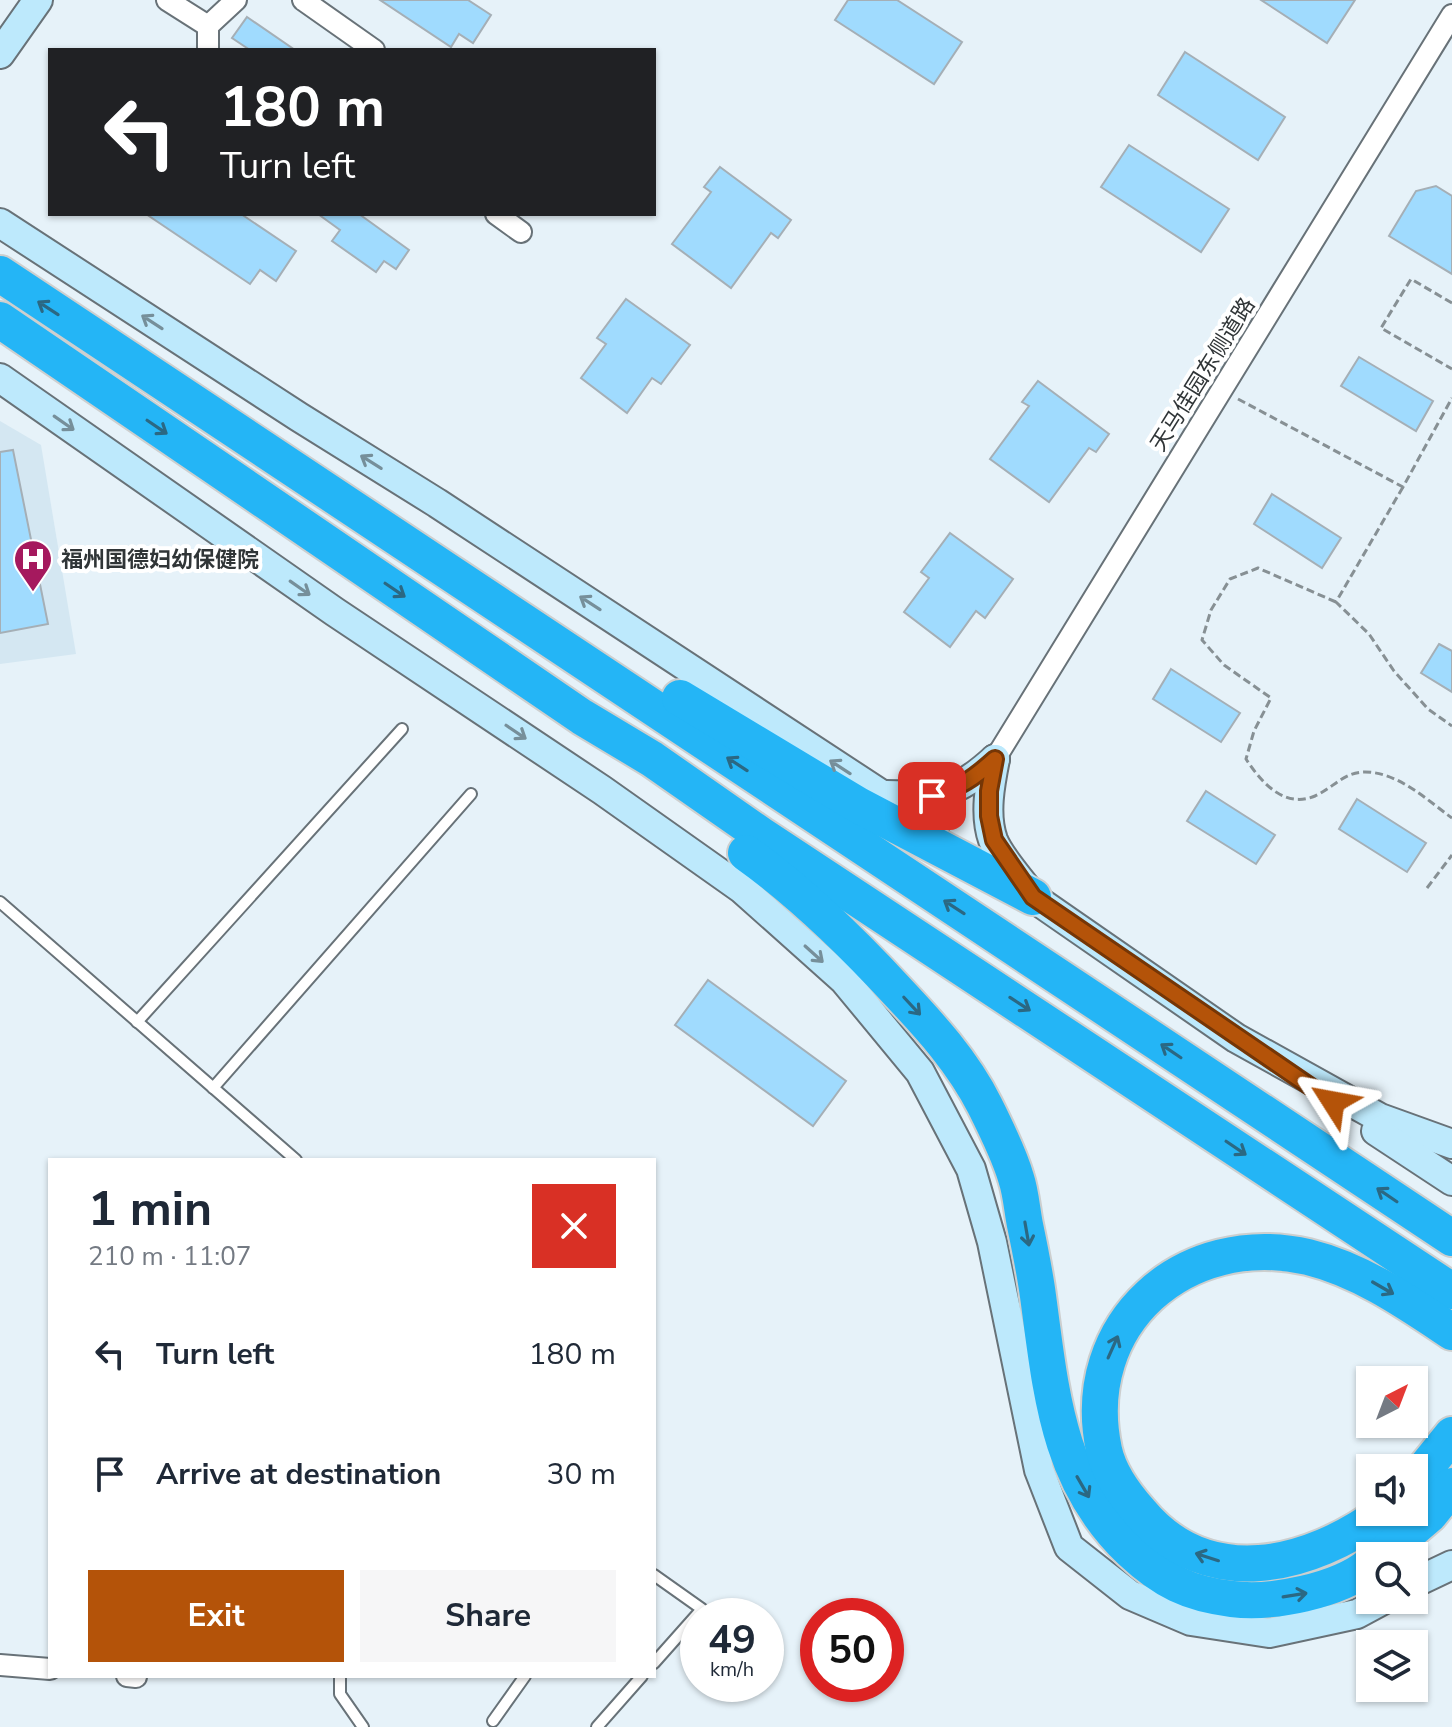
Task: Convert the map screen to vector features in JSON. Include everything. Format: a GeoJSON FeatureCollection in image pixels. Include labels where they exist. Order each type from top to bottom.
{"type":"FeatureCollection","features":[{"type":"Feature","properties":{"kind":"highway"},"geometry":{"type":"LineString","coordinates":[[0,274],[1452,1238]]}},
{"type":"Feature","properties":{"kind":"highway"},"geometry":{"type":"LineString","coordinates":[[0,320],[582,717],[827,918],[941,1038],[983,1103],[1016,1177],[1038,1293],[1051,1395],[1077,1478],[1107,1528],[1151,1569],[1199,1595],[1251,1601],[1313,1592],[1356,1574]]}},
{"type":"Feature","properties":{"kind":"highway"},"geometry":{"type":"LineString","coordinates":[[160,381],[1033,897]]}},
{"type":"Feature","properties":{"kind":"highway"},"geometry":{"type":"LineString","coordinates":[[646,768],[761,835],[1452,1291]]}},
{"type":"Feature","properties":{"kind":"highway"},"geometry":{"type":"LineString","coordinates":[[1363,1526],[1309,1555],[1281,1561],[1248,1564],[1212,1560],[1185,1549],[1148,1522],[1115,1480],[1105,1452],[1099,1403],[1108,1359],[1133,1312],[1154,1289],[1208,1259],[1264,1251],[1309,1258],[1374,1283],[1452,1332]]}},
{"type":"Feature","properties":{"kind":"highway"},"geometry":{"type":"LineString","coordinates":[[1428,1465],[1452,1435]]}},
{"type":"Feature","properties":{"kind":"highway"},"geometry":{"type":"LineString","coordinates":[[1397,1542],[1430,1514],[1452,1486]]}},
{"type":"Feature","properties":{"kind":"main road"},"geometry":{"type":"LineString","coordinates":[[0,54],[38,0]]}},
{"type":"Feature","properties":{"kind":"main road"},"geometry":{"type":"LineString","coordinates":[[0,201],[6,227],[655,646],[870,800],[932,796],[953,790],[971,780],[995,759]]}},
{"type":"Feature","properties":{"kind":"main road"},"geometry":{"type":"LineString","coordinates":[[0,378],[335,612],[708,864],[742,889],[844,980],[920,1072],[971,1169],[992,1242],[1039,1470],[1069,1547],[1130,1595],[1191,1621],[1269,1633],[1357,1614]]}},
{"type":"Feature","properties":{"kind":"main road"},"geometry":{"type":"LineString","coordinates":[[995,759],[989,791],[989,816],[994,840],[1033,897],[1236,1038],[1452,1181]]}},
{"type":"Feature","properties":{"kind":"main road"},"geometry":{"type":"LineString","coordinates":[[708,864],[811,925],[879,971]]}},
{"type":"Feature","properties":{"kind":"main road"},"geometry":{"type":"LineString","coordinates":[[1236,1038],[1380,1118],[1452,1144]]}},
{"type":"Feature","properties":{"kind":"main road"},"geometry":{"type":"LineString","coordinates":[[1428,1576],[1452,1565]]}},
{"type":"Feature","properties":{"kind":"street"},"geometry":{"type":"LineString","coordinates":[[167,0],[208,26]]}},
{"type":"Feature","properties":{"kind":"street"},"geometry":{"type":"LineString","coordinates":[[208,48],[208,26],[236,0]]}},
{"type":"Feature","properties":{"kind":"street"},"geometry":{"type":"LineString","coordinates":[[303,0],[371,48]]}},
{"type":"Feature","properties":{"kind":"street","name":"天马佳园东侧道路"},"geometry":{"type":"LineString","coordinates":[[995,759],[1452,15]]}},
{"type":"Feature","properties":{"kind":"street"},"geometry":{"type":"LineString","coordinates":[[499,216],[521,232]]}},
{"type":"Feature","properties":{"kind":"street"},"geometry":{"type":"LineString","coordinates":[[0,1665],[48,1669]]}},
{"type":"Feature","properties":{"kind":"lane"},"geometry":{"type":"LineString","coordinates":[[137,1022],[402,729]]}},
{"type":"Feature","properties":{"kind":"lane"},"geometry":{"type":"LineString","coordinates":[[213,1088],[471,794]]}},
{"type":"Feature","properties":{"kind":"lane"},"geometry":{"type":"LineString","coordinates":[[0,902],[294,1158]]}},
{"type":"Feature","properties":{"kind":"lane"},"geometry":{"type":"LineString","coordinates":[[656,1576],[702,1609],[656,1661]]}},
{"type":"Feature","properties":{"kind":"lane"},"geometry":{"type":"LineString","coordinates":[[340,1678],[340,1694],[363,1727]]}},
{"type":"Feature","properties":{"kind":"lane"},"geometry":{"type":"LineString","coordinates":[[493,1721],[524,1678]]}},
{"type":"Feature","properties":{"kind":"lane"},"geometry":{"type":"LineString","coordinates":[[597,1727],[640,1678]]}},
{"type":"Feature","properties":{"kind":"path"},"geometry":{"type":"LineString","coordinates":[[1452,303],[1411,279],[1381,328],[1452,369]]}},
{"type":"Feature","properties":{"kind":"path"},"geometry":{"type":"LineString","coordinates":[[1220,390],[1403,487]]}},
{"type":"Feature","properties":{"kind":"path"},"geometry":{"type":"LineString","coordinates":[[1336,602],[1452,398]]}},
{"type":"Feature","properties":{"kind":"path"},"geometry":{"type":"LineString","coordinates":[[1452,726],[1428,709],[1394,671],[1369,634],[1336,602],[1258,568],[1230,579],[1211,610],[1202,640],[1224,665],[1271,698],[1254,731],[1246,759],[1262,782],[1288,799],[1313,797],[1347,775],[1365,772],[1388,777],[1411,788],[1452,818]]}},
{"type":"Feature","properties":{"kind":"path"},"geometry":{"type":"LineString","coordinates":[[1427,888],[1452,855]]}},
{"type":"Feature","properties":{"kind":"shaded area","name":"福州国德妇幼保健院"},"geometry":{"type":"Polygon","coordinates":[[[0,421],[41,445],[76,654],[0,664],[0,421]]]}},
{"type":"Feature","properties":{"kind":"building"},"geometry":{"type":"Polygon","coordinates":[[[380,0],[468,0],[491,15],[473,43],[459,34],[451,47],[380,0]]]}},
{"type":"Feature","properties":{"kind":"building"},"geometry":{"type":"Polygon","coordinates":[[[848,0],[897,0],[962,42],[934,84],[835,20],[848,0]]]}},
{"type":"Feature","properties":{"kind":"building"},"geometry":{"type":"Polygon","coordinates":[[[1261,0],[1355,0],[1327,43],[1261,0]]]}},
{"type":"Feature","properties":{"kind":"building"},"geometry":{"type":"Polygon","coordinates":[[[247,17],[292,48],[247,48],[232,38],[247,17]]]}},
{"type":"Feature","properties":{"kind":"building"},"geometry":{"type":"Polygon","coordinates":[[[1185,52],[1285,117],[1258,160],[1158,95],[1185,52]]]}},
{"type":"Feature","properties":{"kind":"building"},"geometry":{"type":"Polygon","coordinates":[[[1129,145],[1229,209],[1201,252],[1101,187],[1129,145]]]}},
{"type":"Feature","properties":{"kind":"building"},"geometry":{"type":"Polygon","coordinates":[[[720,167],[791,220],[778,238],[771,233],[731,288],[672,244],[711,192],[704,187],[720,167]]]}},
{"type":"Feature","properties":{"kind":"building"},"geometry":{"type":"Polygon","coordinates":[[[1436,186],[1452,196],[1452,274],[1389,236],[1416,191],[1436,186]]]}},
{"type":"Feature","properties":{"kind":"building"},"geometry":{"type":"Polygon","coordinates":[[[149,216],[244,216],[296,251],[276,281],[260,270],[250,284],[149,216]]]}},
{"type":"Feature","properties":{"kind":"building"},"geometry":{"type":"Polygon","coordinates":[[[321,216],[362,216],[409,250],[396,269],[384,261],[376,272],[332,241],[340,230],[321,216]]]}},
{"type":"Feature","properties":{"kind":"building"},"geometry":{"type":"Polygon","coordinates":[[[626,299],[690,345],[661,384],[652,378],[627,413],[581,378],[606,344],[597,338],[626,299]]]}},
{"type":"Feature","properties":{"kind":"building"},"geometry":{"type":"Polygon","coordinates":[[[1359,357],[1433,401],[1416,431],[1341,386],[1359,357]]]}},
{"type":"Feature","properties":{"kind":"building"},"geometry":{"type":"Polygon","coordinates":[[[1038,381],[1109,434],[1096,452],[1089,448],[1049,502],[990,459],[1029,406],[1022,402],[1038,381]]]}},
{"type":"Feature","properties":{"kind":"building"},"geometry":{"type":"Polygon","coordinates":[[[13,450],[48,624],[0,633],[0,452],[13,450]]]}},
{"type":"Feature","properties":{"kind":"building"},"geometry":{"type":"Polygon","coordinates":[[[1272,494],[1341,538],[1322,568],[1254,524],[1272,494]]]}},
{"type":"Feature","properties":{"kind":"building"},"geometry":{"type":"Polygon","coordinates":[[[950,533],[1013,579],[985,618],[976,611],[950,647],[904,612],[929,578],[921,572],[950,533]]]}},
{"type":"Feature","properties":{"kind":"building"},"geometry":{"type":"Polygon","coordinates":[[[1439,644],[1452,651],[1452,692],[1421,673],[1439,644]]]}},
{"type":"Feature","properties":{"kind":"building"},"geometry":{"type":"Polygon","coordinates":[[[1171,669],[1240,713],[1221,742],[1153,699],[1171,669]]]}},
{"type":"Feature","properties":{"kind":"building"},"geometry":{"type":"Polygon","coordinates":[[[1206,791],[1275,835],[1256,864],[1187,821],[1206,791]]]}},
{"type":"Feature","properties":{"kind":"building"},"geometry":{"type":"Polygon","coordinates":[[[1357,799],[1426,843],[1407,872],[1339,829],[1357,799]]]}},
{"type":"Feature","properties":{"kind":"building"},"geometry":{"type":"Polygon","coordinates":[[[708,980],[846,1081],[813,1126],[675,1025],[708,980]]]}},
{"type":"Feature","properties":{"kind":"place","name":"福州国德妇幼保健院"},"geometry":{"type":"Point","coordinates":[33,593]}},
{"type":"Feature","properties":{"kind":"route"},"geometry":{"type":"LineString","coordinates":[[932,796],[953,790],[971,780],[995,759],[989,791],[989,816],[994,840],[1033,897],[1333,1102]]}}]}
